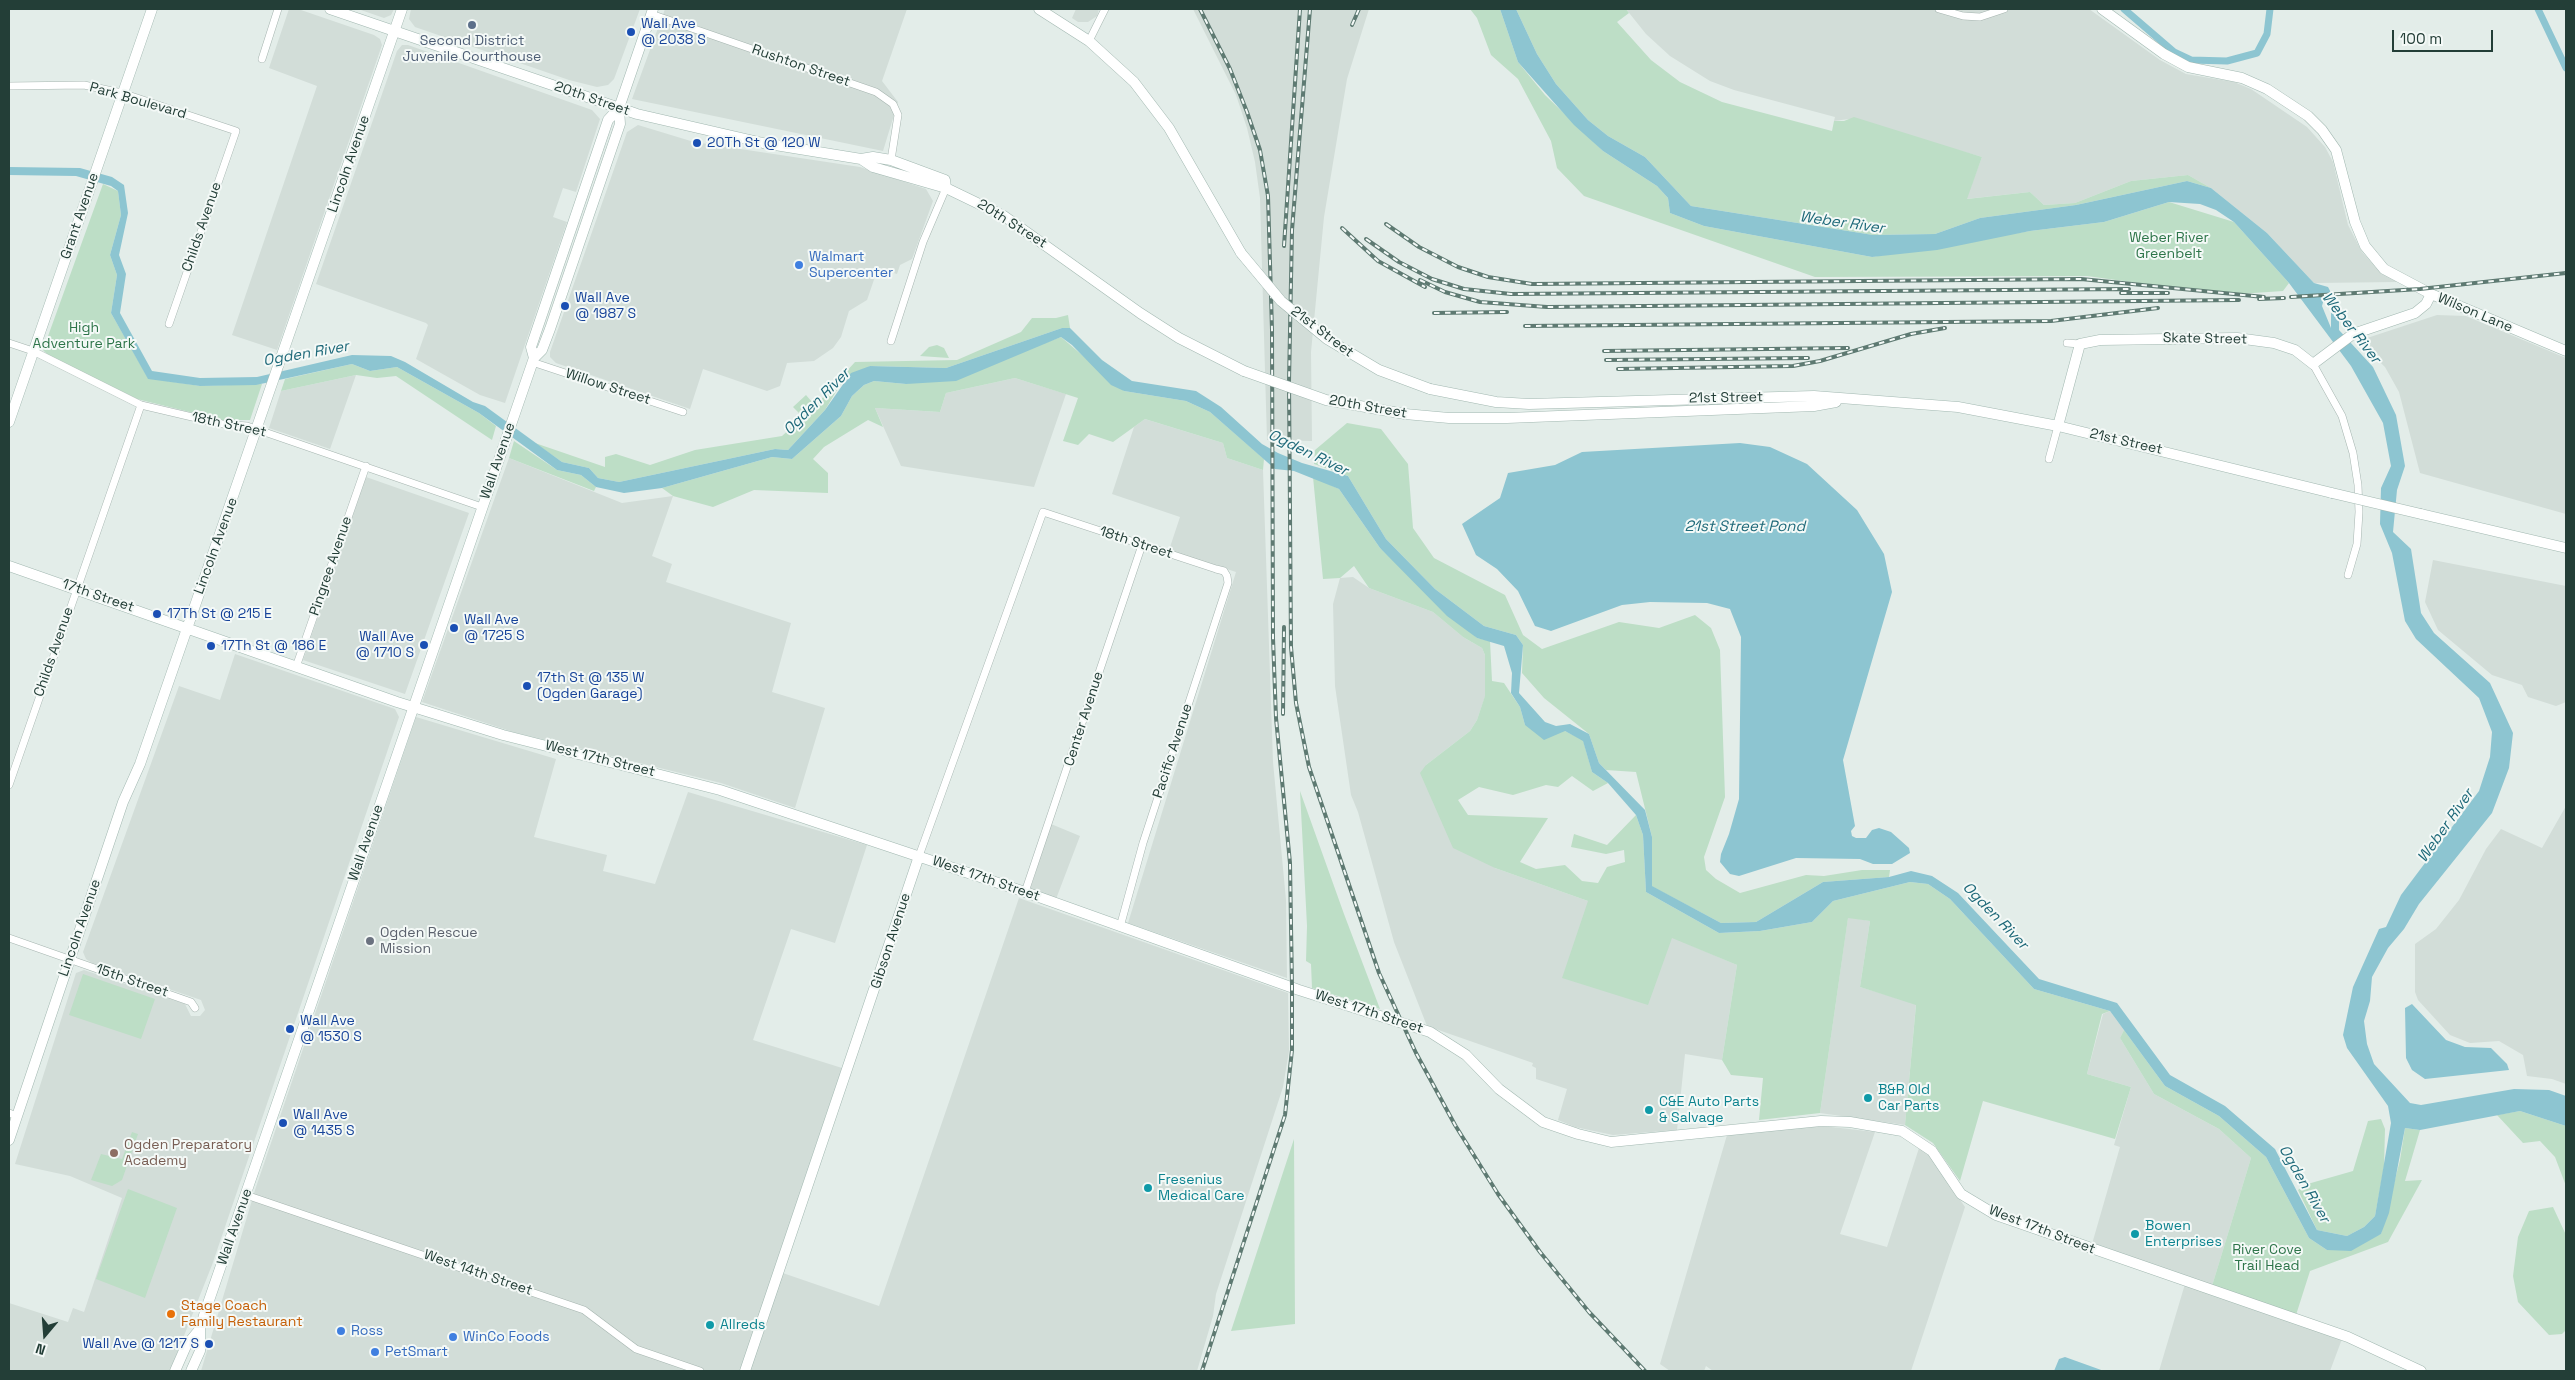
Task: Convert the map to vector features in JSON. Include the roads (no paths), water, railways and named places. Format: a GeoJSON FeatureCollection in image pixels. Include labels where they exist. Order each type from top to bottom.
{"type":"FeatureCollection","features":[{"type":"Feature","properties":{"kind":"street","name":"Grant Avenue"},"geometry":{"type":"LineString","coordinates":[[9,422],[152,9]]}},
{"type":"Feature","properties":{"kind":"street"},"geometry":{"type":"LineString","coordinates":[[262,59],[278,9]]}},
{"type":"Feature","properties":{"kind":"street","name":"20th Street"},"geometry":{"type":"LineString","coordinates":[[330,9],[619,108],[720,134],[861,159],[874,166],[946,188],[1004,216],[1140,313],[1179,338],[1244,371],[1326,400],[1405,414],[1449,418],[1507,418],[1814,406],[1846,400]]}},
{"type":"Feature","properties":{"kind":"street","name":"Lincoln Avenue"},"geometry":{"type":"LineString","coordinates":[[9,1140],[13,1114],[123,802],[140,764],[402,9]]}},
{"type":"Feature","properties":{"kind":"street","name":"21st Street"},"geometry":{"type":"LineString","coordinates":[[1039,9],[1089,41],[1134,82],[1153,104],[1185,155],[1241,254],[1281,301],[1327,339],[1379,370],[1430,389],[1496,402],[1529,404],[1805,396],[1958,407],[2058,426],[2566,548]]}},
{"type":"Feature","properties":{"kind":"street"},"geometry":{"type":"LineString","coordinates":[[1089,41],[1105,9]]}},
{"type":"Feature","properties":{"kind":"street"},"geometry":{"type":"LineString","coordinates":[[1939,9],[1963,16],[1980,17],[2004,9]]}},
{"type":"Feature","properties":{"kind":"street"},"geometry":{"type":"LineString","coordinates":[[2102,9],[2164,54],[2188,67],[2236,75],[2267,90],[2308,116],[2322,130],[2336,150],[2355,222],[2365,246],[2384,269],[2431,294]]}},
{"type":"Feature","properties":{"kind":"street","name":"Wall Avenue"},"geometry":{"type":"LineString","coordinates":[[192,1371],[200,1352],[200,1330],[413,706],[533,360],[542,350],[620,124],[619,108],[652,12]]}},
{"type":"Feature","properties":{"kind":"street","name":"Rushton Street"},"geometry":{"type":"LineString","coordinates":[[652,12],[876,92],[893,104],[898,115],[891,160]]}},
{"type":"Feature","properties":{"kind":"street","name":"Park Boulevard"},"geometry":{"type":"LineString","coordinates":[[9,86],[84,85],[122,93],[236,131]]}},
{"type":"Feature","properties":{"kind":"street","name":"Childs Avenue"},"geometry":{"type":"LineString","coordinates":[[169,324],[236,131]]}},
{"type":"Feature","properties":{"kind":"street","name":"20th Street"},"geometry":{"type":"LineString","coordinates":[[861,159],[873,157],[891,160],[944,180],[946,188]]}},
{"type":"Feature","properties":{"kind":"street"},"geometry":{"type":"LineString","coordinates":[[892,341],[923,242],[946,188]]}},
{"type":"Feature","properties":{"kind":"street","name":"Wilson Lane"},"geometry":{"type":"LineString","coordinates":[[2313,364],[2353,334],[2414,312],[2426,304],[2431,294],[2566,351]]}},
{"type":"Feature","properties":{"kind":"street","name":"Skate Street"},"geometry":{"type":"LineString","coordinates":[[2067,344],[2080,344],[2100,340],[2237,338],[2274,343],[2288,347],[2313,364],[2342,416],[2353,454],[2358,485],[2359,512],[2357,544],[2348,575]]}},
{"type":"Feature","properties":{"kind":"street","name":"18th Street"},"geometry":{"type":"LineString","coordinates":[[9,343],[34,351],[142,406],[257,430],[482,507]]}},
{"type":"Feature","properties":{"kind":"street"},"geometry":{"type":"LineString","coordinates":[[2049,459],[2080,344]]}},
{"type":"Feature","properties":{"kind":"street","name":"Willow Street"},"geometry":{"type":"LineString","coordinates":[[533,360],[683,412]]}},
{"type":"Feature","properties":{"kind":"street","name":"Childs Avenue"},"geometry":{"type":"LineString","coordinates":[[9,785],[76,588],[142,406]]}},
{"type":"Feature","properties":{"kind":"street","name":"Pingree Avenue"},"geometry":{"type":"LineString","coordinates":[[296,667],[366,466]]}},
{"type":"Feature","properties":{"kind":"street","name":"18th Street"},"geometry":{"type":"LineString","coordinates":[[1043,512],[1216,569],[1228,576]]}},
{"type":"Feature","properties":{"kind":"street","name":"Gibson Avenue"},"geometry":{"type":"LineString","coordinates":[[745,1371],[918,856],[1043,512]]}},
{"type":"Feature","properties":{"kind":"street","name":"Center Avenue"},"geometry":{"type":"LineString","coordinates":[[1025,892],[1142,545]]}},
{"type":"Feature","properties":{"kind":"street","name":"17th Street"},"geometry":{"type":"LineString","coordinates":[[9,566],[413,706]]}},
{"type":"Feature","properties":{"kind":"street","name":"Pacific Avenue"},"geometry":{"type":"LineString","coordinates":[[1120,927],[1146,835],[1228,583],[1228,576]]}},
{"type":"Feature","properties":{"kind":"street","name":"West 17th Street"},"geometry":{"type":"LineString","coordinates":[[413,706],[503,735],[720,790],[1025,892],[1299,990],[1430,1032],[1466,1055],[1499,1088],[1543,1122],[1578,1134],[1612,1142],[1822,1120],[1902,1131],[1932,1151],[1962,1194],[1996,1215],[2348,1337],[2421,1371]]}},
{"type":"Feature","properties":{"kind":"street","name":"15th Street"},"geometry":{"type":"LineString","coordinates":[[9,938],[191,1002],[195,1008]]}},
{"type":"Feature","properties":{"kind":"street","name":"West 14th Street"},"geometry":{"type":"LineString","coordinates":[[246,1196],[584,1310],[636,1349],[700,1371]]}},
{"type":"Feature","properties":{"kind":"street","name":"Wall Avenue"},"geometry":{"type":"LineString","coordinates":[[175,1371],[186,1346],[200,1330]]}},
{"type":"Feature","properties":{"kind":"water"},"geometry":{"type":"Polygon","coordinates":[[[1500,9],[1516,9],[1537,54],[1556,84],[1588,120],[1608,136],[1645,157],[1691,206],[1873,235],[1935,234],[1980,218],[2076,205],[2187,181],[2211,188],[2267,233],[2314,283],[2328,287],[2339,308],[2339,330],[2373,367],[2396,415],[2405,466],[2397,490],[2393,532],[2411,549],[2421,613],[2434,633],[2490,683],[2513,733],[2509,768],[2492,813],[2419,904],[2404,929],[2388,948],[2372,977],[2370,1001],[2364,1021],[2367,1044],[2374,1064],[2410,1103],[2421,1105],[2514,1089],[2549,1090],[2566,1096],[2566,1126],[2520,1111],[2420,1130],[2405,1128],[2389,1213],[2381,1234],[2351,1251],[2327,1250],[2309,1238],[2266,1157],[2219,1116],[2165,1086],[2110,1011],[2034,989],[1950,899],[1928,884],[1910,882],[1833,901],[1812,922],[1760,931],[1719,933],[1646,892],[1643,835],[1636,815],[1608,783],[1592,772],[1583,741],[1565,731],[1544,740],[1525,725],[1520,707],[1511,693],[1512,673],[1504,646],[1477,638],[1447,616],[1380,548],[1339,489],[1294,471],[1275,469],[1210,412],[1186,401],[1124,391],[1111,385],[1072,345],[1061,337],[956,381],[906,384],[874,381],[864,385],[852,396],[841,416],[792,459],[772,457],[662,488],[624,493],[596,487],[581,475],[557,470],[479,413],[397,367],[370,371],[352,364],[256,385],[200,386],[148,379],[111,313],[117,275],[110,255],[121,215],[118,191],[111,186],[76,176],[9,175],[9,167],[80,168],[112,177],[124,185],[128,213],[119,255],[126,274],[120,313],[152,371],[200,378],[257,377],[352,355],[391,356],[405,362],[473,402],[485,406],[562,462],[589,468],[598,478],[619,482],[775,449],[788,450],[825,410],[851,373],[870,366],[946,368],[1062,328],[1070,328],[1102,360],[1132,381],[1196,391],[1221,407],[1262,444],[1278,453],[1302,463],[1348,476],[1386,539],[1435,589],[1484,626],[1516,635],[1523,645],[1519,693],[1545,722],[1556,726],[1570,724],[1589,734],[1599,763],[1645,810],[1652,837],[1652,886],[1721,923],[1756,922],[1823,882],[1889,877],[1911,871],[1932,876],[1958,893],[2039,979],[2117,1003],[2170,1075],[2225,1106],[2275,1149],[2317,1230],[2347,1236],[2364,1227],[2375,1216],[2391,1123],[2388,1106],[2347,1048],[2343,1035],[2353,987],[2379,929],[2386,927],[2401,895],[2479,791],[2490,757],[2492,732],[2479,698],[2416,639],[2405,621],[2392,553],[2380,524],[2381,488],[2391,466],[2383,423],[2351,366],[2289,283],[2234,222],[2216,210],[2200,204],[2169,202],[2104,222],[2030,231],[1937,250],[1872,257],[1704,226],[1670,213],[1668,198],[1657,186],[1603,151],[1574,125],[1518,62],[1500,9]],[[2325,295],[2322,306],[2331,328],[2331,307],[2325,295]]]}},
{"type":"Feature","properties":{"kind":"water","name":"21st Street Pond"},"geometry":{"type":"Polygon","coordinates":[[[1740,443],[1770,447],[1807,464],[1857,510],[1884,554],[1892,592],[1843,760],[1855,826],[1851,831],[1852,836],[1866,838],[1872,830],[1879,828],[1891,832],[1909,848],[1910,853],[1892,864],[1873,864],[1860,859],[1796,858],[1739,876],[1730,874],[1720,862],[1739,799],[1741,637],[1730,609],[1707,603],[1650,602],[1622,605],[1551,631],[1535,626],[1518,591],[1497,569],[1476,555],[1462,524],[1500,498],[1508,473],[1555,465],[1582,452],[1740,443]]]}},
{"type":"Feature","properties":{"kind":"water"},"geometry":{"type":"Polygon","coordinates":[[[2412,1004],[2446,1040],[2465,1047],[2491,1048],[2507,1064],[2509,1070],[2425,1079],[2412,1070],[2406,1058],[2405,1008],[2412,1004]]]}},
{"type":"Feature","properties":{"kind":"water"},"geometry":{"type":"Polygon","coordinates":[[[2065,1357],[2104,1371],[2054,1371],[2059,1359],[2065,1357]]]}},
{"type":"Feature","properties":{"kind":"waterway"},"geometry":{"type":"LineString","coordinates":[[2124,9],[2174,52],[2191,60],[2227,61],[2257,53],[2267,34],[2270,9]]}},
{"type":"Feature","properties":{"kind":"waterway"},"geometry":{"type":"LineString","coordinates":[[2538,9],[2566,68]]}},
{"type":"Feature","properties":{"kind":"railway"},"geometry":{"type":"LineString","coordinates":[[1200,9],[1230,69],[1247,112],[1260,150],[1268,196],[1272,330],[1273,638],[1276,718],[1290,863],[1292,987],[1292,1050],[1285,1115],[1202,1371]]}},
{"type":"Feature","properties":{"kind":"railway"},"geometry":{"type":"LineString","coordinates":[[1284,246],[1300,9]]}},
{"type":"Feature","properties":{"kind":"railway"},"geometry":{"type":"LineString","coordinates":[[1310,9],[1292,230],[1289,382],[1291,647],[1296,703],[1309,767],[1379,973],[1416,1053],[1455,1125],[1498,1194],[1540,1252],[1589,1312],[1645,1371]]}},
{"type":"Feature","properties":{"kind":"railway"},"geometry":{"type":"LineString","coordinates":[[1352,25],[1359,9]]}},
{"type":"Feature","properties":{"kind":"railway"},"geometry":{"type":"LineString","coordinates":[[1386,224],[1419,247],[1458,267],[1488,277],[1532,284],[2081,279],[2264,297]]}},
{"type":"Feature","properties":{"kind":"railway"},"geometry":{"type":"LineString","coordinates":[[1342,228],[1378,261],[1425,287]]}},
{"type":"Feature","properties":{"kind":"railway"},"geometry":{"type":"LineString","coordinates":[[1366,239],[1399,262],[1432,279],[1464,289],[1511,294],[2129,289]]}},
{"type":"Feature","properties":{"kind":"railway"},"geometry":{"type":"LineString","coordinates":[[2291,297],[2420,289],[2566,273]]}},
{"type":"Feature","properties":{"kind":"railway"},"geometry":{"type":"LineString","coordinates":[[1420,280],[1445,292],[1480,302],[1547,307],[2239,300]]}},
{"type":"Feature","properties":{"kind":"railway"},"geometry":{"type":"LineString","coordinates":[[2121,293],[2168,293]]}},
{"type":"Feature","properties":{"kind":"railway"},"geometry":{"type":"LineString","coordinates":[[2259,299],[2284,298]]}},
{"type":"Feature","properties":{"kind":"railway"},"geometry":{"type":"LineString","coordinates":[[1525,326],[2051,321],[2158,308]]}},
{"type":"Feature","properties":{"kind":"railway"},"geometry":{"type":"LineString","coordinates":[[1434,313],[1507,312]]}},
{"type":"Feature","properties":{"kind":"railway"},"geometry":{"type":"LineString","coordinates":[[1618,369],[1793,366],[1820,361],[1911,334],[1945,328]]}},
{"type":"Feature","properties":{"kind":"railway"},"geometry":{"type":"LineString","coordinates":[[1604,351],[1848,348]]}},
{"type":"Feature","properties":{"kind":"railway"},"geometry":{"type":"LineString","coordinates":[[1606,360],[1808,358]]}},
{"type":"Feature","properties":{"kind":"railway"},"geometry":{"type":"LineString","coordinates":[[1283,714],[1284,627]]}},
{"type":"Feature","properties":{"kind":"place","name":"Second District Juvenile Courthouse"},"geometry":{"type":"Point","coordinates":[472,25]}},
{"type":"Feature","properties":{"kind":"place","name":"Wall Ave @ 2038 S"},"geometry":{"type":"Point","coordinates":[631,32]}},
{"type":"Feature","properties":{"kind":"place","name":"20Th St @ 120 W"},"geometry":{"type":"Point","coordinates":[697,143]}},
{"type":"Feature","properties":{"kind":"place","name":"Walmart Supercenter"},"geometry":{"type":"Point","coordinates":[799,265]}},
{"type":"Feature","properties":{"kind":"place","name":"Wall Ave @ 1987 S"},"geometry":{"type":"Point","coordinates":[565,306]}},
{"type":"Feature","properties":{"kind":"place","name":"17Th St @ 215 E"},"geometry":{"type":"Point","coordinates":[157,614]}},
{"type":"Feature","properties":{"kind":"place","name":"Wall Ave @ 1725 S"},"geometry":{"type":"Point","coordinates":[454,628]}},
{"type":"Feature","properties":{"kind":"place","name":"Wall Ave @ 1710 S"},"geometry":{"type":"Point","coordinates":[424,645]}},
{"type":"Feature","properties":{"kind":"place","name":"17Th St @ 186 E"},"geometry":{"type":"Point","coordinates":[211,646]}},
{"type":"Feature","properties":{"kind":"place","name":"17th St @ 135 W (Ogden Garage)"},"geometry":{"type":"Point","coordinates":[527,686]}},
{"type":"Feature","properties":{"kind":"place","name":"Ogden Rescue Mission"},"geometry":{"type":"Point","coordinates":[370,941]}},
{"type":"Feature","properties":{"kind":"place","name":"Wall Ave @ 1530 S"},"geometry":{"type":"Point","coordinates":[290,1029]}},
{"type":"Feature","properties":{"kind":"place","name":"B&R Old Car Parts"},"geometry":{"type":"Point","coordinates":[1868,1098]}},
{"type":"Feature","properties":{"kind":"place","name":"C&E Auto Parts & Salvage"},"geometry":{"type":"Point","coordinates":[1649,1110]}},
{"type":"Feature","properties":{"kind":"place","name":"Wall Ave @ 1435 S"},"geometry":{"type":"Point","coordinates":[283,1123]}},
{"type":"Feature","properties":{"kind":"place","name":"Ogden Preparatory Academy"},"geometry":{"type":"Point","coordinates":[114,1153]}},
{"type":"Feature","properties":{"kind":"place","name":"Fresenius Medical Care"},"geometry":{"type":"Point","coordinates":[1148,1188]}},
{"type":"Feature","properties":{"kind":"place","name":"Bowen Enterprises"},"geometry":{"type":"Point","coordinates":[2135,1234]}},
{"type":"Feature","properties":{"kind":"place","name":"Stage Coach Family Restaurant"},"geometry":{"type":"Point","coordinates":[171,1314]}},
{"type":"Feature","properties":{"kind":"place","name":"Allreds"},"geometry":{"type":"Point","coordinates":[710,1325]}},
{"type":"Feature","properties":{"kind":"place","name":"Ross"},"geometry":{"type":"Point","coordinates":[341,1331]}},
{"type":"Feature","properties":{"kind":"place","name":"WinCo Foods"},"geometry":{"type":"Point","coordinates":[453,1337]}},
{"type":"Feature","properties":{"kind":"place","name":"Wall Ave @ 1217 S"},"geometry":{"type":"Point","coordinates":[209,1344]}},
{"type":"Feature","properties":{"kind":"place","name":"PetSmart"},"geometry":{"type":"Point","coordinates":[375,1352]}},
{"type":"Feature","properties":{"kind":"water label","name":"Weber River"},"geometry":{"type":"Point","coordinates":[1842,223]}},
{"type":"Feature","properties":{"kind":"water label","name":"Weber River"},"geometry":{"type":"Point","coordinates":[2351,328]}},
{"type":"Feature","properties":{"kind":"water label","name":"Ogden River"},"geometry":{"type":"Point","coordinates":[306,354]}},
{"type":"Feature","properties":{"kind":"water label","name":"Ogden River"},"geometry":{"type":"Point","coordinates":[817,402]}},
{"type":"Feature","properties":{"kind":"water label","name":"Ogden River"},"geometry":{"type":"Point","coordinates":[1308,453]}},
{"type":"Feature","properties":{"kind":"water label","name":"Weber River"},"geometry":{"type":"Point","coordinates":[2446,826]}},
{"type":"Feature","properties":{"kind":"water label","name":"Ogden River"},"geometry":{"type":"Point","coordinates":[1995,916]}},
{"type":"Feature","properties":{"kind":"water label","name":"Ogden River"},"geometry":{"type":"Point","coordinates":[2304,1184]}},
{"type":"Feature","properties":{"kind":"park label","name":"Weber River Greenbelt"},"geometry":{"type":"Point","coordinates":[2169,246]}},
{"type":"Feature","properties":{"kind":"park label","name":"High Adventure Park"},"geometry":{"type":"Point","coordinates":[84,336]}},
{"type":"Feature","properties":{"kind":"park label","name":"River Cove Trail Head"},"geometry":{"type":"Point","coordinates":[2267,1258]}}]}
